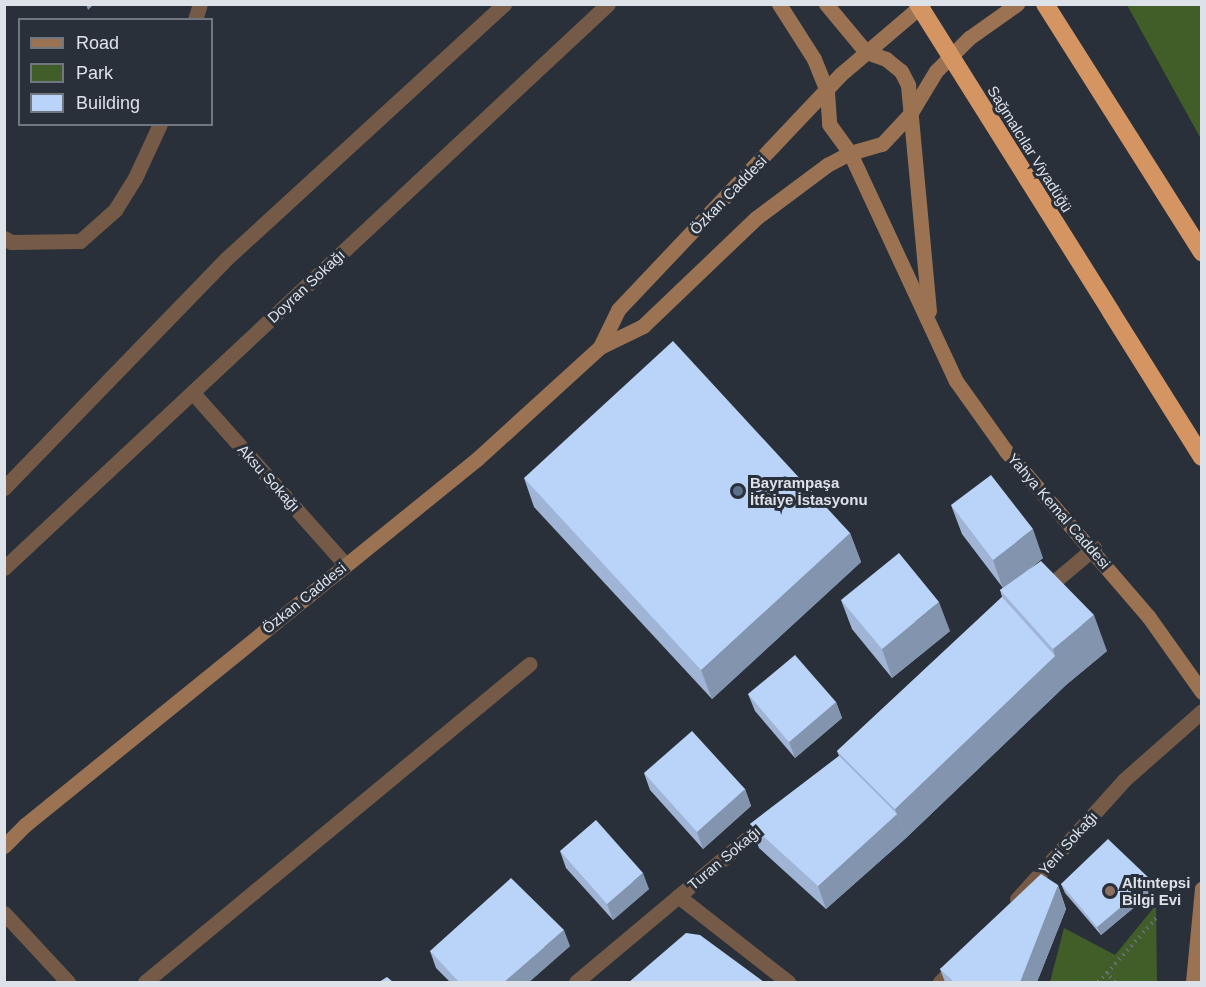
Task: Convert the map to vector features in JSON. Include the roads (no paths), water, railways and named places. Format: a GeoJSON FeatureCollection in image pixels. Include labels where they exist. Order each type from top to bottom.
{"type":"FeatureCollection","features":[{"type":"Feature","properties":{"kind":"highway","name":"Sağmalcılar Viyadüğü"},"geometry":{"type":"LineString","coordinates":[[918,4],[1202,457]]}},
{"type":"Feature","properties":{"kind":"highway"},"geometry":{"type":"LineString","coordinates":[[1045,4],[1201,251]]}},
{"type":"Feature","properties":{"kind":"street"},"geometry":{"type":"LineString","coordinates":[[4,488],[227,258],[504,4]]}},
{"type":"Feature","properties":{"kind":"street","name":"Doyran Sokağı"},"geometry":{"type":"LineString","coordinates":[[4,568],[608,4]]}},
{"type":"Feature","properties":{"kind":"street"},"geometry":{"type":"LineString","coordinates":[[779,4],[814,59],[826,92],[829,124],[850,153]]}},
{"type":"Feature","properties":{"kind":"street"},"geometry":{"type":"LineString","coordinates":[[826,4],[866,52],[886,59],[901,71],[908,85],[930,321]]}},
{"type":"Feature","properties":{"kind":"street","name":"Özkan Caddesi"},"geometry":{"type":"LineString","coordinates":[[600,347],[618,310],[826,92],[866,52],[923,4]]}},
{"type":"Feature","properties":{"kind":"street","name":"Özkan Caddesi"},"geometry":{"type":"LineString","coordinates":[[4,846],[25,825],[477,459],[600,347],[643,326],[756,218],[827,165],[850,153],[882,144],[910,114],[936,71],[969,38],[1017,4]]}},
{"type":"Feature","properties":{"kind":"street"},"geometry":{"type":"LineString","coordinates":[[4,238],[11,242],[80,241],[115,210],[159,126]]}},
{"type":"Feature","properties":{"kind":"street","name":"Yahya Kemal Caddesi"},"geometry":{"type":"LineString","coordinates":[[850,153],[956,381],[979,417],[1094,548],[1148,616],[1202,692]]}},
{"type":"Feature","properties":{"kind":"street","name":"Aksu Sokağı"},"geometry":{"type":"LineString","coordinates":[[193,393],[345,564]]}},
{"type":"Feature","properties":{"kind":"street"},"geometry":{"type":"LineString","coordinates":[[1030,601],[1094,548]]}},
{"type":"Feature","properties":{"kind":"street"},"geometry":{"type":"LineString","coordinates":[[145,982],[529,664]]}},
{"type":"Feature","properties":{"kind":"street","name":"Yeni Sokağı"},"geometry":{"type":"LineString","coordinates":[[1007,910],[1124,780],[1202,711]]}},
{"type":"Feature","properties":{"kind":"street","name":"Turan Sokağı"},"geometry":{"type":"LineString","coordinates":[[576,982],[786,806]]}},
{"type":"Feature","properties":{"kind":"street"},"geometry":{"type":"LineString","coordinates":[[1193,982],[1202,888]]}},
{"type":"Feature","properties":{"kind":"street"},"geometry":{"type":"LineString","coordinates":[[678,897],[788,982]]}},
{"type":"Feature","properties":{"kind":"street"},"geometry":{"type":"LineString","coordinates":[[4,913],[68,982]]}},
{"type":"Feature","properties":{"kind":"street"},"geometry":{"type":"LineString","coordinates":[[940,982],[969,953]]}},
{"type":"Feature","properties":{"kind":"place","name":"Bayrampaşa İtfaiye İstasyonu"},"geometry":{"type":"Point","coordinates":[738,491]}},
{"type":"Feature","properties":{"kind":"place","name":"Altıntepsi Bilgi Evi"},"geometry":{"type":"Point","coordinates":[1110,891]}}]}
